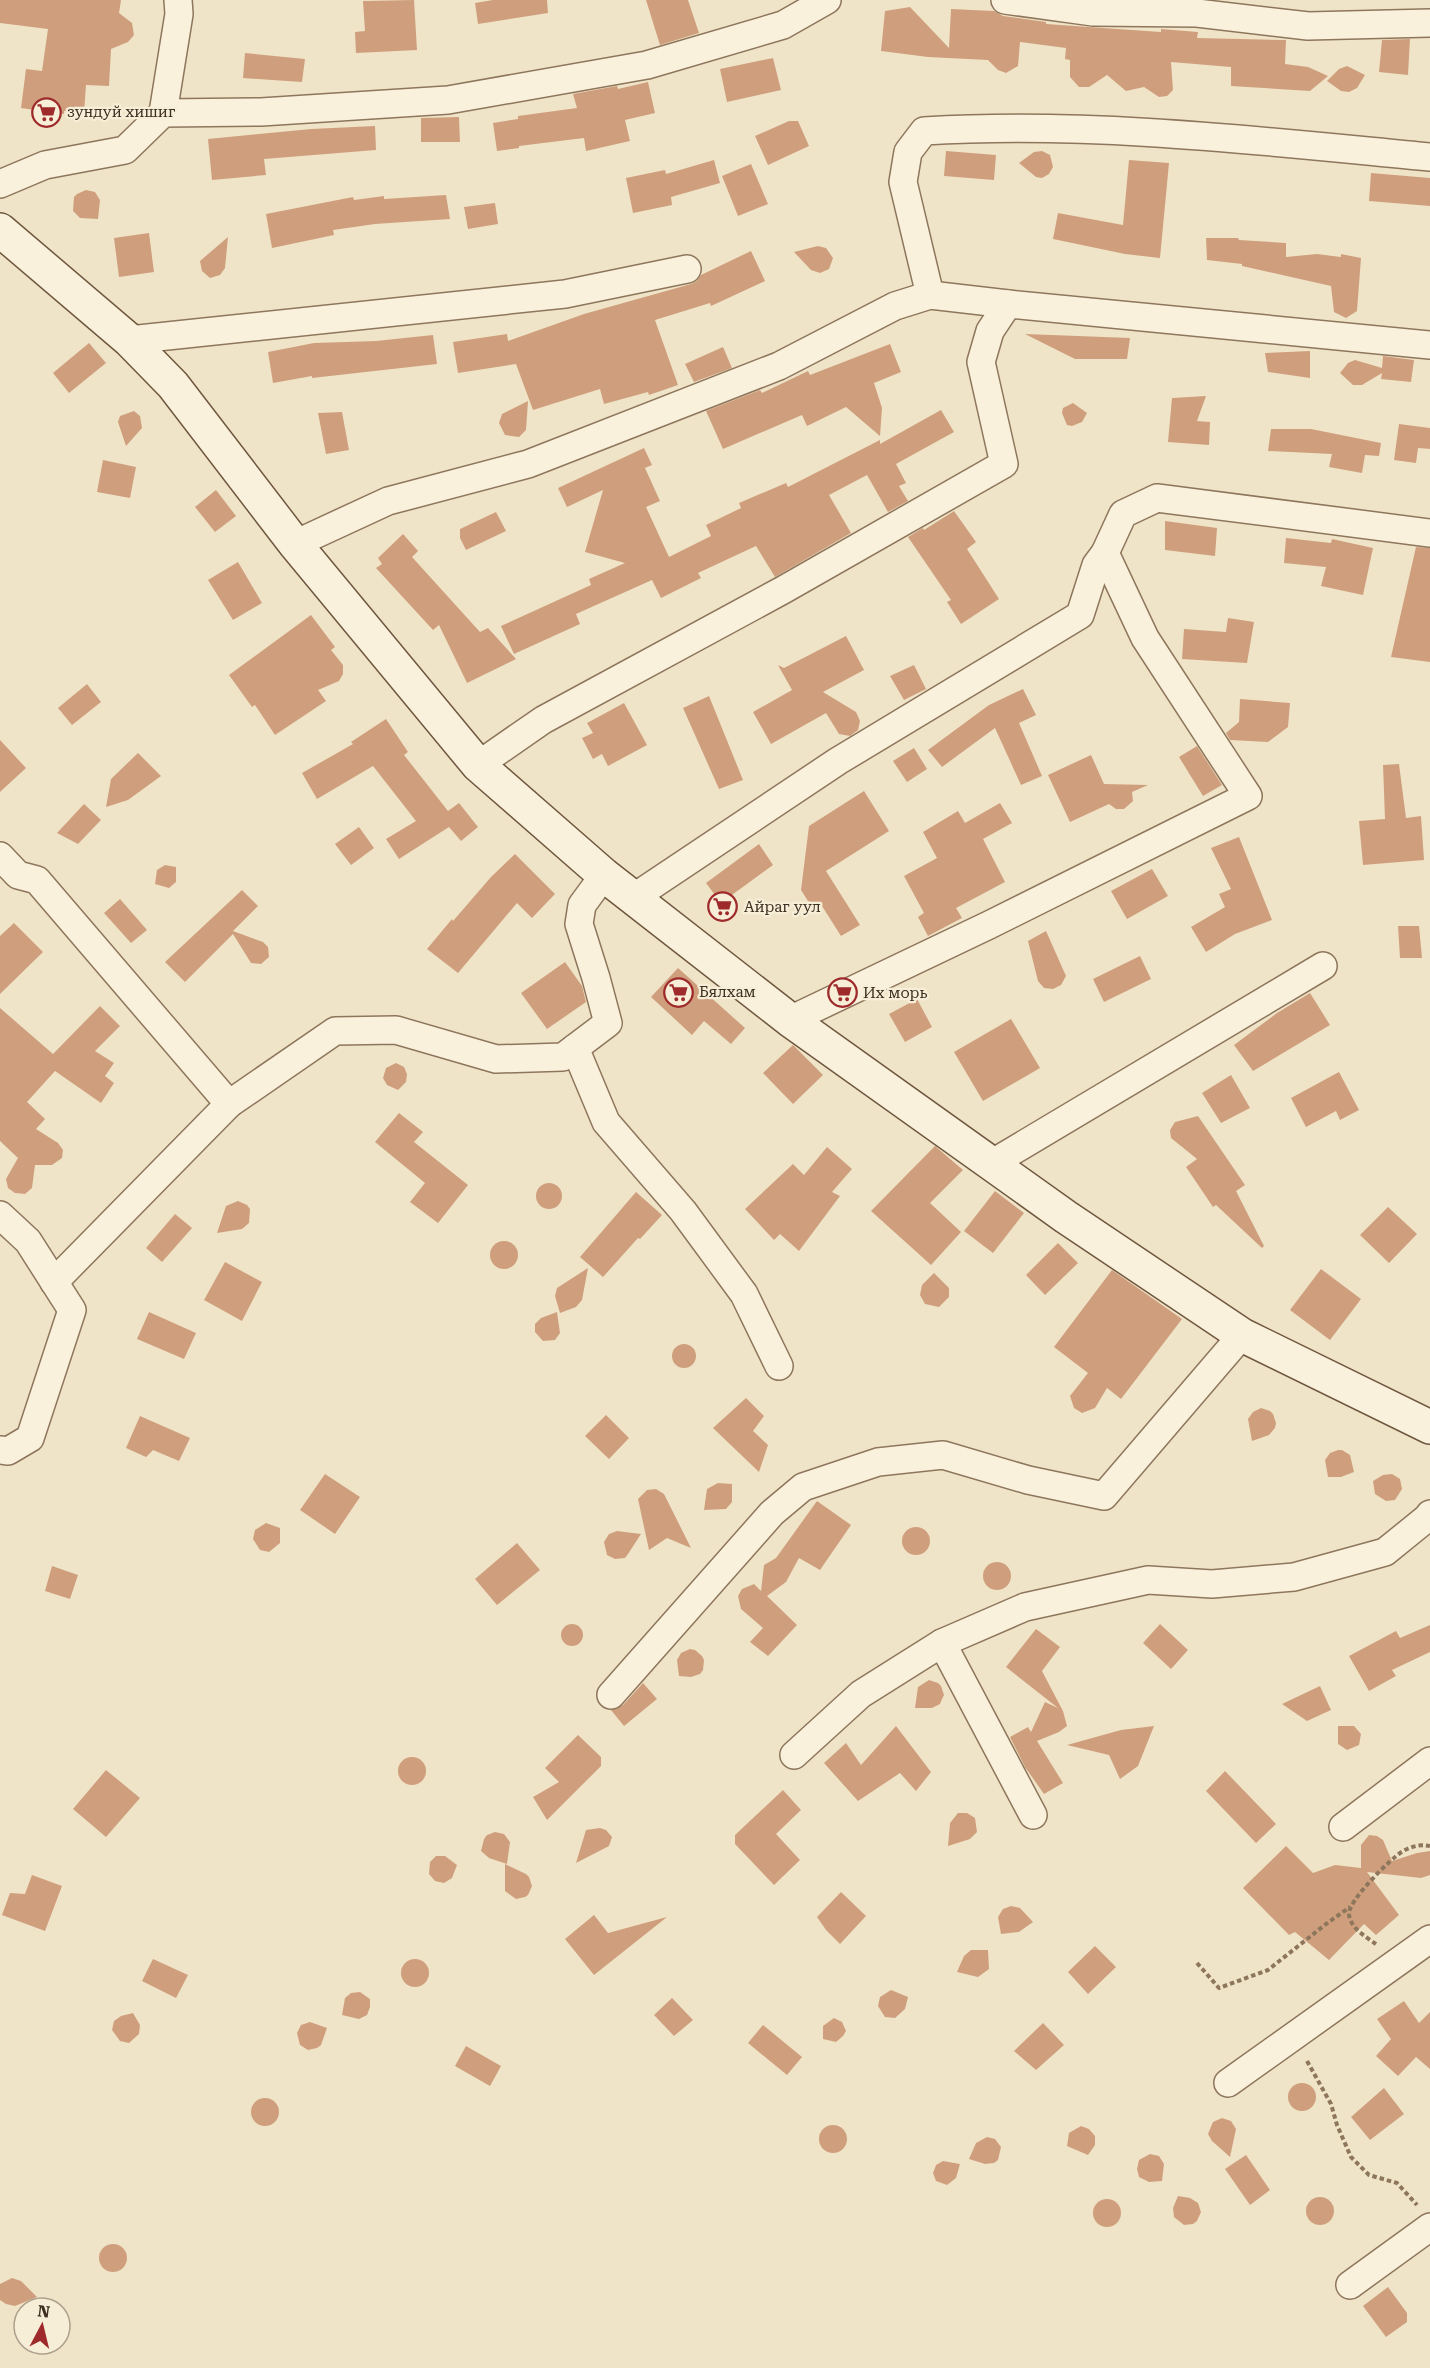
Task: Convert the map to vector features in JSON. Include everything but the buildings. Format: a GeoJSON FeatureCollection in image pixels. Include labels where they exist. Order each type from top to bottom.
{"type":"FeatureCollection","features":[{"type":"Feature","properties":{"kind":"main road"},"geometry":{"type":"LineString","coordinates":[[0,230],[129,340],[173,385],[295,544],[478,765],[604,875],[790,1020],[1066,1217],[1242,1335],[1430,1427]]}},
{"type":"Feature","properties":{"kind":"street"},"geometry":{"type":"LineString","coordinates":[[0,184],[45,165],[125,150],[163,112],[179,14],[178,0]]}},
{"type":"Feature","properties":{"kind":"street"},"geometry":{"type":"LineString","coordinates":[[163,112],[261,112],[448,100],[647,65],[783,25],[827,0]]}},
{"type":"Feature","properties":{"kind":"street"},"geometry":{"type":"LineString","coordinates":[[1005,0],[1093,12],[1197,13],[1308,26],[1430,23]]}},
{"type":"Feature","properties":{"kind":"street"},"geometry":{"type":"LineString","coordinates":[[930,295],[903,182],[908,152],[924,131],[986,127],[1073,129],[1265,141],[1430,157]]}},
{"type":"Feature","properties":{"kind":"street"},"geometry":{"type":"LineString","coordinates":[[129,340],[565,294],[687,268]]}},
{"type":"Feature","properties":{"kind":"street"},"geometry":{"type":"LineString","coordinates":[[295,544],[388,501],[528,464],[779,366],[896,306],[930,295],[1430,345]]}},
{"type":"Feature","properties":{"kind":"street"},"geometry":{"type":"LineString","coordinates":[[478,765],[543,720],[783,590],[1004,464],[981,362],[990,331],[1008,304]]}},
{"type":"Feature","properties":{"kind":"street"},"geometry":{"type":"LineString","coordinates":[[633,898],[838,761],[1080,615],[1096,565],[1105,553],[1124,514],[1157,498],[1430,533]]}},
{"type":"Feature","properties":{"kind":"street"},"geometry":{"type":"LineString","coordinates":[[790,1020],[989,925],[1248,796],[1145,638],[1105,553]]}},
{"type":"Feature","properties":{"kind":"street"},"geometry":{"type":"LineString","coordinates":[[0,856],[18,874],[37,880],[229,1104]]}},
{"type":"Feature","properties":{"kind":"street"},"geometry":{"type":"LineString","coordinates":[[54,1282],[229,1104],[336,1031],[396,1030],[496,1059],[563,1057],[608,1023],[579,924],[582,904],[604,875]]}},
{"type":"Feature","properties":{"kind":"street"},"geometry":{"type":"LineString","coordinates":[[992,1164],[1323,966]]}},
{"type":"Feature","properties":{"kind":"street"},"geometry":{"type":"LineString","coordinates":[[574,1048],[606,1122],[683,1211],[744,1294],[779,1366]]}},
{"type":"Feature","properties":{"kind":"street"},"geometry":{"type":"LineString","coordinates":[[0,1215],[28,1241],[72,1310],[30,1438],[8,1451],[0,1450]]}},
{"type":"Feature","properties":{"kind":"street"},"geometry":{"type":"LineString","coordinates":[[611,1695],[772,1513],[803,1487],[878,1462],[943,1455],[1028,1480],[1104,1496],[1242,1335]]}},
{"type":"Feature","properties":{"kind":"street"},"geometry":{"type":"LineString","coordinates":[[794,1755],[861,1694],[942,1643],[1025,1607],[1148,1580],[1212,1584],[1294,1577],[1385,1552],[1430,1514]]}},
{"type":"Feature","properties":{"kind":"street"},"geometry":{"type":"LineString","coordinates":[[942,1643],[1033,1815]]}},
{"type":"Feature","properties":{"kind":"street"},"geometry":{"type":"LineString","coordinates":[[1343,1827],[1430,1761]]}},
{"type":"Feature","properties":{"kind":"street"},"geometry":{"type":"LineString","coordinates":[[1228,2083],[1430,1940]]}},
{"type":"Feature","properties":{"kind":"street"},"geometry":{"type":"LineString","coordinates":[[1350,2285],[1427,2220]]}},
{"type":"Feature","properties":{"kind":"path"},"geometry":{"type":"LineString","coordinates":[[1197,1963],[1219,1988],[1268,1970],[1350,1907],[1384,1867],[1401,1852],[1420,1844],[1430,1846]]}},
{"type":"Feature","properties":{"kind":"path"},"geometry":{"type":"LineString","coordinates":[[1350,1907],[1349,1916],[1358,1931],[1401,1960]]}},
{"type":"Feature","properties":{"kind":"path"},"geometry":{"type":"LineString","coordinates":[[1292,2037],[1331,2104],[1337,2125],[1351,2157],[1369,2175],[1397,2182],[1427,2220]]}},
{"type":"Feature","properties":{"kind":"place","name":"зундуй хишиг"},"geometry":{"type":"Point","coordinates":[46,112]}},
{"type":"Feature","properties":{"kind":"place","name":"Айраг уул"},"geometry":{"type":"Point","coordinates":[723,907]}},
{"type":"Feature","properties":{"kind":"place","name":"Бялхам"},"geometry":{"type":"Point","coordinates":[678,992]}},
{"type":"Feature","properties":{"kind":"place","name":"Их морь"},"geometry":{"type":"Point","coordinates":[842,993]}}]}
